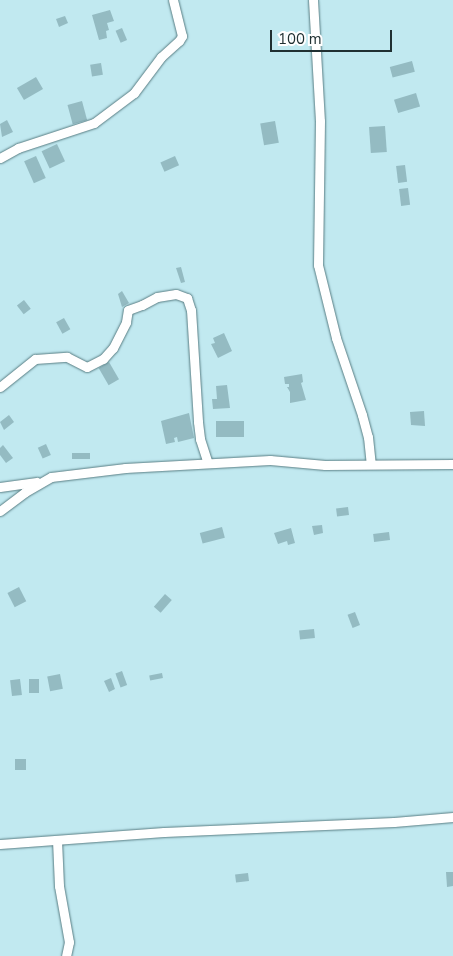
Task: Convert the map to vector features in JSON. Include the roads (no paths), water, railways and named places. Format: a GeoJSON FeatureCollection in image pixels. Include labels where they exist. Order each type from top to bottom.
{"type":"FeatureCollection","features":[{"type":"Feature","properties":{"kind":"street"},"geometry":{"type":"LineString","coordinates":[[0,158],[18,148],[94,123],[134,93],[161,57],[182,36],[172,0]]}},
{"type":"Feature","properties":{"kind":"street"},"geometry":{"type":"LineString","coordinates":[[313,0],[320,121],[318,264],[336,338],[364,423],[371,464]]}},
{"type":"Feature","properties":{"kind":"street"},"geometry":{"type":"LineString","coordinates":[[0,387],[36,359],[67,357],[88,367],[103,359],[113,348],[126,322],[128,310],[142,305],[157,296],[176,294],[187,298],[191,310],[200,439],[208,463]]}},
{"type":"Feature","properties":{"kind":"street"},"geometry":{"type":"LineString","coordinates":[[0,487],[44,480],[61,475],[124,468],[208,463],[270,460],[325,465],[453,464]]}},
{"type":"Feature","properties":{"kind":"street"},"geometry":{"type":"LineString","coordinates":[[0,511],[44,480]]}},
{"type":"Feature","properties":{"kind":"street"},"geometry":{"type":"LineString","coordinates":[[0,844],[164,832],[394,822],[453,817]]}},
{"type":"Feature","properties":{"kind":"street"},"geometry":{"type":"LineString","coordinates":[[57,840],[59,886],[69,942],[66,956]]}}]}
